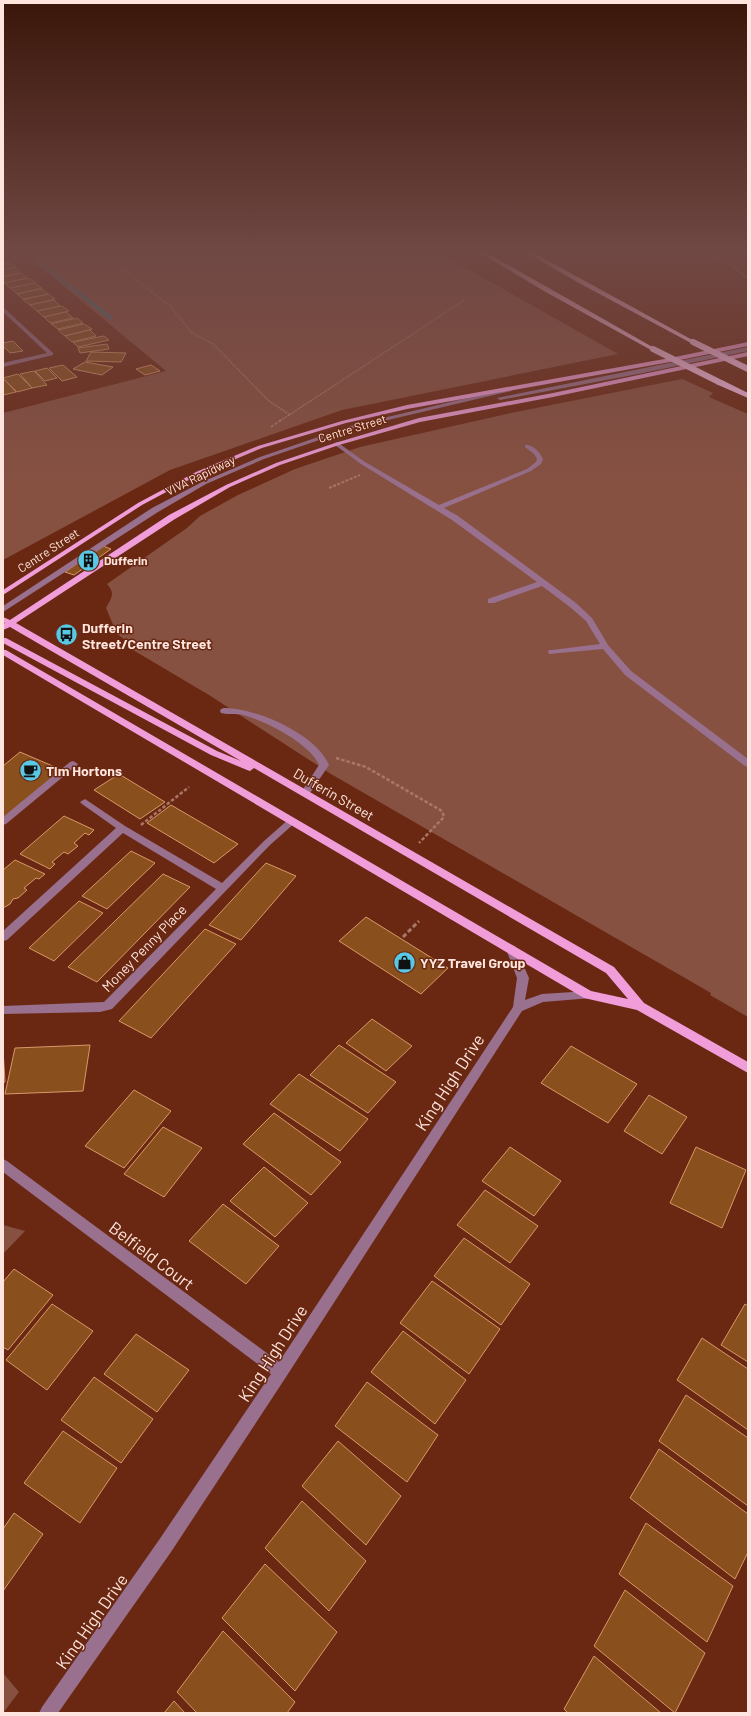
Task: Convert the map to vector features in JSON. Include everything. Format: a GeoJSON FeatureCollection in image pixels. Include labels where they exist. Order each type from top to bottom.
{"type":"FeatureCollection","features":[{"type":"Feature","properties":{"kind":"highway"},"geometry":{"type":"LineString","coordinates":[[626,334],[748,396]]}},
{"type":"Feature","properties":{"kind":"highway"},"geometry":{"type":"LineString","coordinates":[[678,334],[748,369]]}},
{"type":"Feature","properties":{"kind":"main road","name":"Centre Street"},"geometry":{"type":"LineString","coordinates":[[3,593],[140,504],[198,473],[260,447],[344,422],[400,409],[510,390],[748,344]]}},
{"type":"Feature","properties":{"kind":"main road","name":"Centre Street"},"geometry":{"type":"LineString","coordinates":[[5,623],[172,517],[221,490],[278,464],[337,444],[419,420],[553,395],[748,354]]}},
{"type":"Feature","properties":{"kind":"main road","name":"Dufferin Street"},"geometry":{"type":"LineString","coordinates":[[5,623],[610,970],[640,1006]]}},
{"type":"Feature","properties":{"kind":"main road"},"geometry":{"type":"LineString","coordinates":[[3,640],[214,753],[294,788]]}},
{"type":"Feature","properties":{"kind":"main road","name":"Dufferin Street"},"geometry":{"type":"LineString","coordinates":[[3,652],[588,995],[640,1006],[748,1068]]}},
{"type":"Feature","properties":{"kind":"street"},"geometry":{"type":"LineString","coordinates":[[3,365],[51,354],[30,334]]}},
{"type":"Feature","properties":{"kind":"street","name":"VIVA Rapidway"},"geometry":{"type":"LineString","coordinates":[[429,410],[638,372],[748,349]]}},
{"type":"Feature","properties":{"kind":"street","name":"VIVA Rapidway"},"geometry":{"type":"LineString","coordinates":[[3,610],[155,510],[204,483],[262,458],[352,427],[510,390]]}},
{"type":"Feature","properties":{"kind":"street"},"geometry":{"type":"LineString","coordinates":[[337,444],[374,470],[455,518],[573,605],[589,620],[605,646],[628,673],[748,764]]}},
{"type":"Feature","properties":{"kind":"street"},"geometry":{"type":"LineString","coordinates":[[439,508],[529,470],[539,463],[540,459],[537,453],[527,446]]}},
{"type":"Feature","properties":{"kind":"street"},"geometry":{"type":"LineString","coordinates":[[491,600],[543,583]]}},
{"type":"Feature","properties":{"kind":"street"},"geometry":{"type":"LineString","coordinates":[[552,652],[605,646]]}},
{"type":"Feature","properties":{"kind":"street"},"geometry":{"type":"LineString","coordinates":[[224,711],[244,713],[276,726],[293,735],[320,756],[324,765],[305,794]]}},
{"type":"Feature","properties":{"kind":"street"},"geometry":{"type":"LineString","coordinates":[[3,822],[73,764]]}},
{"type":"Feature","properties":{"kind":"street"},"geometry":{"type":"LineString","coordinates":[[85,802],[126,831],[224,888]]}},
{"type":"Feature","properties":{"kind":"street","name":"Money Penny Place"},"geometry":{"type":"LineString","coordinates":[[3,1010],[100,1008],[108,1006],[267,842],[292,821]]}},
{"type":"Feature","properties":{"kind":"street"},"geometry":{"type":"LineString","coordinates":[[3,937],[126,831]]}},
{"type":"Feature","properties":{"kind":"street","name":"King High Drive"},"geometry":{"type":"LineString","coordinates":[[48,1713],[165,1546],[281,1372],[518,1008],[523,978],[511,949]]}},
{"type":"Feature","properties":{"kind":"street"},"geometry":{"type":"LineString","coordinates":[[518,1008],[542,998],[588,995]]}},
{"type":"Feature","properties":{"kind":"street","name":"Belfield Court"},"geometry":{"type":"LineString","coordinates":[[3,1164],[146,1273],[281,1372]]}},
{"type":"Feature","properties":{"kind":"path"},"geometry":{"type":"LineString","coordinates":[[195,334],[213,344],[269,401],[290,415]]}},
{"type":"Feature","properties":{"kind":"path"},"geometry":{"type":"LineString","coordinates":[[271,427],[413,334]]}},
{"type":"Feature","properties":{"kind":"path"},"geometry":{"type":"LineString","coordinates":[[329,488],[374,470]]}},
{"type":"Feature","properties":{"kind":"path"},"geometry":{"type":"LineString","coordinates":[[320,756],[342,759],[366,767],[442,811],[444,816],[408,853]]}},
{"type":"Feature","properties":{"kind":"path"},"geometry":{"type":"LineString","coordinates":[[126,831],[189,787]]}},
{"type":"Feature","properties":{"kind":"path"},"geometry":{"type":"LineString","coordinates":[[403,937],[419,921]]}},
{"type":"Feature","properties":{"kind":"shaded area"},"geometry":{"type":"Polygon","coordinates":[[[122,334],[583,334],[618,354],[342,410],[170,470],[3,560],[3,413],[166,371],[122,334]]]}},
{"type":"Feature","properties":{"kind":"shaded area"},"geometry":{"type":"Polygon","coordinates":[[[682,379],[713,393],[709,397],[748,414],[748,1017],[710,995],[711,993],[331,774],[209,695],[133,650],[136,648],[117,634],[106,608],[112,596],[110,587],[107,584],[187,528],[200,516],[238,495],[295,469],[360,447],[511,413],[682,379]]]}},
{"type":"Feature","properties":{"kind":"shaded area"},"geometry":{"type":"Polygon","coordinates":[[[3,1225],[25,1231],[3,1254],[3,1225]]]}},
{"type":"Feature","properties":{"kind":"shaded area"},"geometry":{"type":"Polygon","coordinates":[[[3,1673],[19,1692],[3,1713],[3,1673]]]}},
{"type":"Feature","properties":{"kind":"building"},"geometry":{"type":"Polygon","coordinates":[[[73,334],[94,334],[96,336],[72,342],[65,336],[73,334]]]}},
{"type":"Feature","properties":{"kind":"building"},"geometry":{"type":"Polygon","coordinates":[[[104,336],[109,340],[78,347],[73,342],[104,336]]]}},
{"type":"Feature","properties":{"kind":"building"},"geometry":{"type":"Polygon","coordinates":[[[13,341],[23,351],[10,353],[3,346],[3,343],[13,341]]]}},
{"type":"Feature","properties":{"kind":"building"},"geometry":{"type":"Polygon","coordinates":[[[107,344],[109,349],[80,353],[78,348],[107,344]]]}},
{"type":"Feature","properties":{"kind":"building"},"geometry":{"type":"Polygon","coordinates":[[[91,352],[126,353],[121,362],[86,361],[91,352]]]}},
{"type":"Feature","properties":{"kind":"building"},"geometry":{"type":"Polygon","coordinates":[[[85,362],[113,367],[102,375],[73,369],[85,362]]]}},
{"type":"Feature","properties":{"kind":"building"},"geometry":{"type":"Polygon","coordinates":[[[63,365],[77,377],[62,381],[49,368],[63,365]]]}},
{"type":"Feature","properties":{"kind":"building"},"geometry":{"type":"Polygon","coordinates":[[[151,365],[160,371],[145,375],[136,369],[151,365]]]}},
{"type":"Feature","properties":{"kind":"building"},"geometry":{"type":"Polygon","coordinates":[[[47,368],[57,378],[45,381],[35,371],[47,368]]]}},
{"type":"Feature","properties":{"kind":"building"},"geometry":{"type":"Polygon","coordinates":[[[34,371],[47,385],[32,388],[20,374],[34,371]]]}},
{"type":"Feature","properties":{"kind":"building"},"geometry":{"type":"Polygon","coordinates":[[[18,374],[32,388],[17,392],[3,378],[18,374]]]}},
{"type":"Feature","properties":{"kind":"building"},"geometry":{"type":"Polygon","coordinates":[[[3,378],[16,392],[3,395],[3,378]]]}},
{"type":"Feature","properties":{"kind":"building","name":"Dufferin"},"geometry":{"type":"Polygon","coordinates":[[[103,546],[111,549],[74,575],[65,572],[103,546]]]}},
{"type":"Feature","properties":{"kind":"building"},"geometry":{"type":"Polygon","coordinates":[[[20,752],[62,770],[3,819],[3,766],[20,752]]]}},
{"type":"Feature","properties":{"kind":"building"},"geometry":{"type":"Polygon","coordinates":[[[119,774],[165,802],[140,819],[94,790],[119,774]]]}},
{"type":"Feature","properties":{"kind":"building"},"geometry":{"type":"Polygon","coordinates":[[[171,805],[238,844],[214,863],[147,823],[171,805]]]}},
{"type":"Feature","properties":{"kind":"building"},"geometry":{"type":"Polygon","coordinates":[[[64,816],[94,830],[89,835],[85,833],[74,843],[78,846],[68,854],[64,852],[52,862],[55,864],[50,869],[20,854],[64,816]]]}},
{"type":"Feature","properties":{"kind":"building"},"geometry":{"type":"Polygon","coordinates":[[[131,851],[155,863],[107,909],[82,896],[131,851]]]}},
{"type":"Feature","properties":{"kind":"building"},"geometry":{"type":"Polygon","coordinates":[[[15,860],[45,874],[39,879],[36,878],[24,888],[27,890],[3,908],[3,870],[15,860]]]}},
{"type":"Feature","properties":{"kind":"building"},"geometry":{"type":"Polygon","coordinates":[[[266,863],[296,876],[241,940],[209,925],[266,863]]]}},
{"type":"Feature","properties":{"kind":"building"},"geometry":{"type":"Polygon","coordinates":[[[163,874],[190,887],[97,982],[68,967],[163,874]]]}},
{"type":"Feature","properties":{"kind":"building"},"geometry":{"type":"Polygon","coordinates":[[[79,901],[103,913],[54,961],[29,948],[79,901]]]}},
{"type":"Feature","properties":{"kind":"building"},"geometry":{"type":"Polygon","coordinates":[[[366,917],[448,968],[421,994],[339,941],[366,917]]]}},
{"type":"Feature","properties":{"kind":"building"},"geometry":{"type":"Polygon","coordinates":[[[205,929],[236,944],[151,1038],[119,1021],[205,929]]]}},
{"type":"Feature","properties":{"kind":"building"},"geometry":{"type":"Polygon","coordinates":[[[372,1019],[412,1046],[386,1071],[346,1043],[372,1019]]]}},
{"type":"Feature","properties":{"kind":"building"},"geometry":{"type":"Polygon","coordinates":[[[90,1045],[83,1091],[5,1094],[15,1048],[90,1045]]]}},
{"type":"Feature","properties":{"kind":"building"},"geometry":{"type":"Polygon","coordinates":[[[339,1045],[396,1082],[368,1113],[310,1075],[339,1045]]]}},
{"type":"Feature","properties":{"kind":"building"},"geometry":{"type":"Polygon","coordinates":[[[571,1046],[637,1084],[608,1123],[541,1083],[571,1046]]]}},
{"type":"Feature","properties":{"kind":"building"},"geometry":{"type":"Polygon","coordinates":[[[3,1050],[5,1082],[3,1083],[3,1050]]]}},
{"type":"Feature","properties":{"kind":"building"},"geometry":{"type":"Polygon","coordinates":[[[299,1074],[368,1119],[340,1151],[270,1104],[299,1074]]]}},
{"type":"Feature","properties":{"kind":"building"},"geometry":{"type":"Polygon","coordinates":[[[134,1090],[171,1111],[124,1168],[85,1146],[134,1090]]]}},
{"type":"Feature","properties":{"kind":"building"},"geometry":{"type":"Polygon","coordinates":[[[649,1095],[687,1117],[662,1154],[624,1131],[649,1095]]]}},
{"type":"Feature","properties":{"kind":"building"},"geometry":{"type":"Polygon","coordinates":[[[274,1113],[341,1162],[311,1195],[243,1144],[274,1113]]]}},
{"type":"Feature","properties":{"kind":"building"},"geometry":{"type":"Polygon","coordinates":[[[163,1127],[202,1148],[164,1197],[124,1174],[163,1127]]]}},
{"type":"Feature","properties":{"kind":"building"},"geometry":{"type":"Polygon","coordinates":[[[510,1147],[561,1181],[534,1216],[482,1181],[510,1147]]]}},
{"type":"Feature","properties":{"kind":"building"},"geometry":{"type":"Polygon","coordinates":[[[696,1147],[746,1170],[722,1228],[670,1203],[696,1147]]]}},
{"type":"Feature","properties":{"kind":"building"},"geometry":{"type":"Polygon","coordinates":[[[264,1167],[308,1203],[275,1237],[230,1201],[264,1167]]]}},
{"type":"Feature","properties":{"kind":"building"},"geometry":{"type":"Polygon","coordinates":[[[485,1190],[538,1226],[510,1263],[457,1225],[485,1190]]]}},
{"type":"Feature","properties":{"kind":"building"},"geometry":{"type":"Polygon","coordinates":[[[223,1204],[279,1246],[246,1284],[189,1241],[223,1204]]]}},
{"type":"Feature","properties":{"kind":"building"},"geometry":{"type":"Polygon","coordinates":[[[464,1238],[530,1284],[501,1325],[434,1276],[464,1238]]]}},
{"type":"Feature","properties":{"kind":"building"},"geometry":{"type":"Polygon","coordinates":[[[14,1269],[53,1295],[8,1350],[3,1347],[3,1282],[14,1269]]]}},
{"type":"Feature","properties":{"kind":"building"},"geometry":{"type":"Polygon","coordinates":[[[432,1281],[500,1329],[469,1374],[400,1323],[432,1281]]]}},
{"type":"Feature","properties":{"kind":"building"},"geometry":{"type":"Polygon","coordinates":[[[52,1304],[93,1331],[47,1390],[6,1360],[52,1304]]]}},
{"type":"Feature","properties":{"kind":"building"},"geometry":{"type":"Polygon","coordinates":[[[745,1304],[748,1306],[748,1362],[721,1345],[745,1304]]]}},
{"type":"Feature","properties":{"kind":"building"},"geometry":{"type":"Polygon","coordinates":[[[403,1331],[466,1380],[435,1424],[371,1372],[403,1331]]]}},
{"type":"Feature","properties":{"kind":"building"},"geometry":{"type":"Polygon","coordinates":[[[136,1334],[189,1370],[157,1412],[104,1374],[136,1334]]]}},
{"type":"Feature","properties":{"kind":"building"},"geometry":{"type":"Polygon","coordinates":[[[702,1338],[748,1369],[748,1430],[677,1380],[702,1338]]]}},
{"type":"Feature","properties":{"kind":"building"},"geometry":{"type":"Polygon","coordinates":[[[94,1377],[153,1419],[121,1463],[61,1420],[94,1377]]]}},
{"type":"Feature","properties":{"kind":"building"},"geometry":{"type":"Polygon","coordinates":[[[367,1382],[438,1435],[407,1482],[335,1426],[367,1382]]]}},
{"type":"Feature","properties":{"kind":"building"},"geometry":{"type":"Polygon","coordinates":[[[686,1395],[748,1438],[748,1506],[659,1441],[686,1395]]]}},
{"type":"Feature","properties":{"kind":"building"},"geometry":{"type":"Polygon","coordinates":[[[63,1431],[117,1468],[80,1523],[24,1483],[63,1431]]]}},
{"type":"Feature","properties":{"kind":"building"},"geometry":{"type":"Polygon","coordinates":[[[338,1441],[401,1496],[366,1545],[302,1486],[338,1441]]]}},
{"type":"Feature","properties":{"kind":"building"},"geometry":{"type":"Polygon","coordinates":[[[659,1449],[748,1514],[748,1552],[735,1579],[630,1498],[659,1449]]]}},
{"type":"Feature","properties":{"kind":"building"},"geometry":{"type":"Polygon","coordinates":[[[302,1501],[366,1561],[329,1611],[265,1548],[302,1501]]]}},
{"type":"Feature","properties":{"kind":"building"},"geometry":{"type":"Polygon","coordinates":[[[14,1513],[43,1534],[3,1591],[3,1529],[14,1513]]]}},
{"type":"Feature","properties":{"kind":"building"},"geometry":{"type":"Polygon","coordinates":[[[646,1523],[733,1586],[707,1642],[619,1574],[646,1523]]]}},
{"type":"Feature","properties":{"kind":"building"},"geometry":{"type":"Polygon","coordinates":[[[265,1564],[337,1632],[295,1691],[222,1618],[265,1564]]]}},
{"type":"Feature","properties":{"kind":"building"},"geometry":{"type":"Polygon","coordinates":[[[625,1590],[705,1653],[675,1713],[594,1646],[625,1590]]]}},
{"type":"Feature","properties":{"kind":"building"},"geometry":{"type":"Polygon","coordinates":[[[223,1631],[295,1702],[287,1713],[197,1713],[177,1692],[223,1631]]]}},
{"type":"Feature","properties":{"kind":"building"},"geometry":{"type":"Polygon","coordinates":[[[594,1656],[661,1713],[568,1713],[564,1709],[594,1656]]]}},
{"type":"Feature","properties":{"kind":"building"},"geometry":{"type":"Polygon","coordinates":[[[174,1701],[185,1713],[164,1713],[174,1701]]]}},
{"type":"Feature","properties":{"kind":"place","name":"Dufferin"},"geometry":{"type":"Point","coordinates":[88,560]}},
{"type":"Feature","properties":{"kind":"place","name":"Dufferin Street/Centre Street"},"geometry":{"type":"Point","coordinates":[66,635]}},
{"type":"Feature","properties":{"kind":"place","name":"Tim Hortons"},"geometry":{"type":"Point","coordinates":[30,770]}},
{"type":"Feature","properties":{"kind":"place","name":"YYZ Travel Group"},"geometry":{"type":"Point","coordinates":[404,962]}}]}
